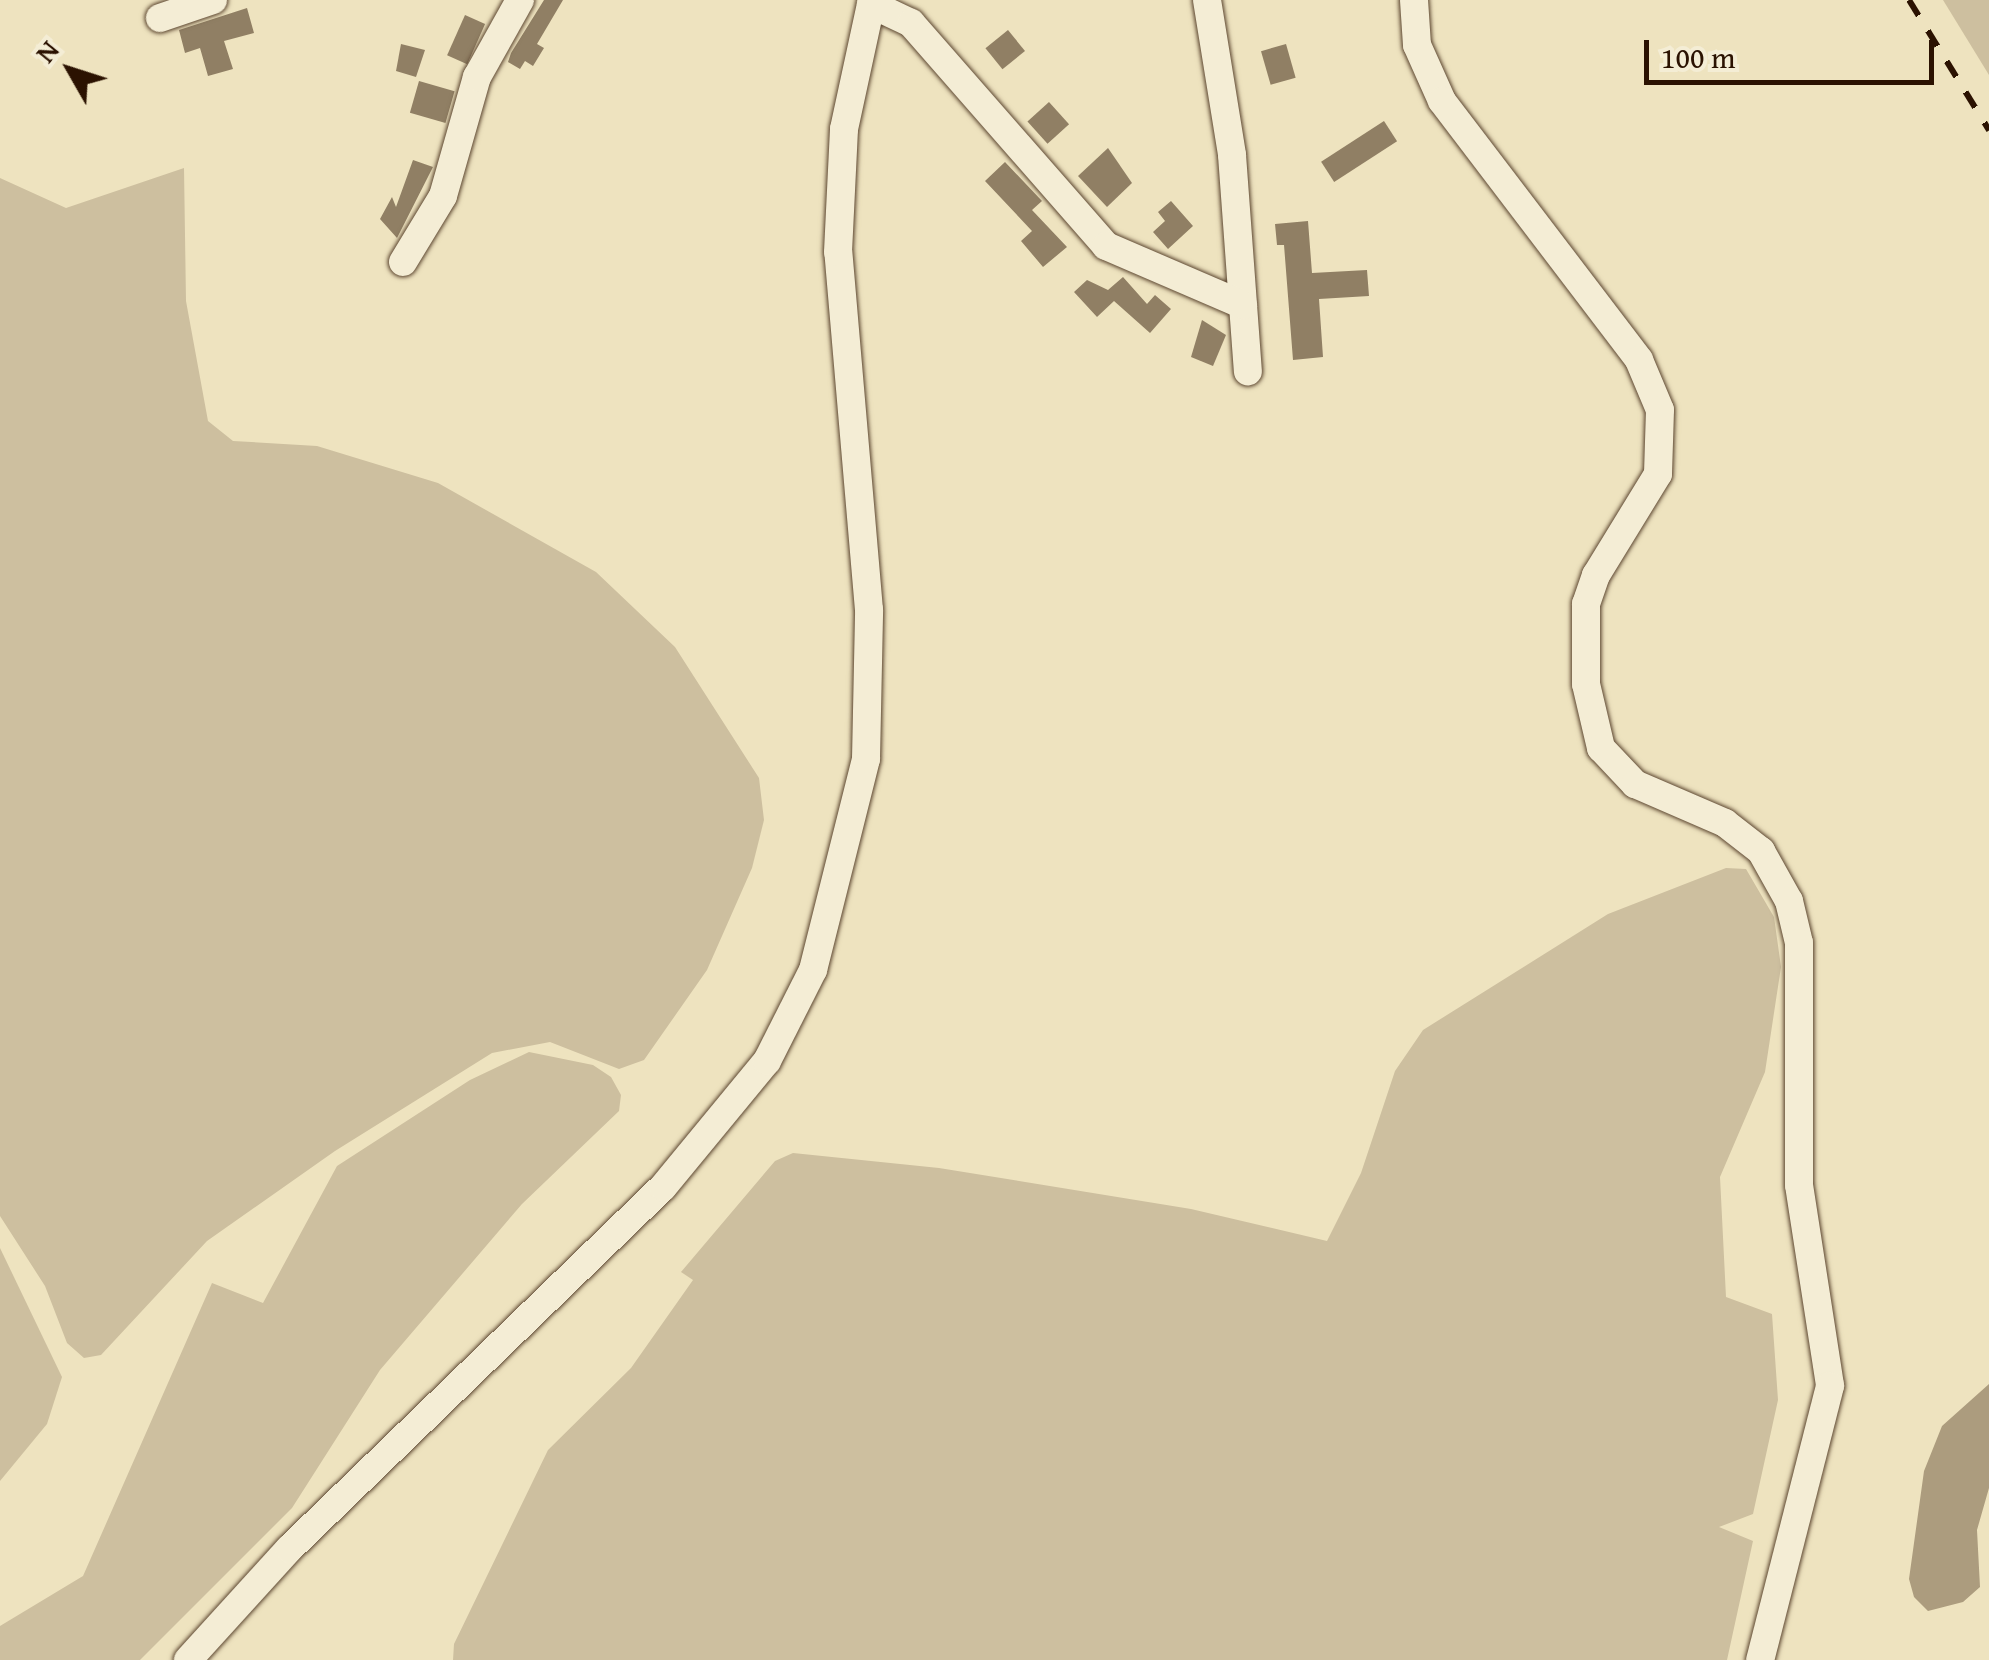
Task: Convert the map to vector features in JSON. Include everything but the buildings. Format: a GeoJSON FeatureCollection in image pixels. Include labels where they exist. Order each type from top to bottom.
{"type":"FeatureCollection","features":[{"type":"Feature","properties":{"kind":"street"},"geometry":{"type":"LineString","coordinates":[[160,18],[213,0]]}},
{"type":"Feature","properties":{"kind":"street"},"geometry":{"type":"LineString","coordinates":[[402,262],[443,196],[477,77],[520,0]]}},
{"type":"Feature","properties":{"kind":"street"},"geometry":{"type":"LineString","coordinates":[[1208,0],[1232,155],[1248,372]]}},
{"type":"Feature","properties":{"kind":"street"},"geometry":{"type":"LineString","coordinates":[[1414,0],[1417,45],[1442,100],[1617,330],[1660,410],[1658,474],[1596,575],[1586,604],[1586,684],[1601,748],[1634,784],[1725,823],[1761,851],[1789,901],[1799,943],[1799,1185],[1830,1386],[1760,1660]]}},
{"type":"Feature","properties":{"kind":"street"},"geometry":{"type":"LineString","coordinates":[[188,1660],[289,1549],[662,1188],[767,1061],[813,970],[866,759],[869,610],[838,252],[844,130],[871,2],[911,23],[1106,246],[1244,305]]}},
{"type":"Feature","properties":{"kind":"shaded area"},"geometry":{"type":"Polygon","coordinates":[[[1943,0],[1989,0],[1989,75],[1943,0]]]}},
{"type":"Feature","properties":{"kind":"shaded area"},"geometry":{"type":"Polygon","coordinates":[[[184,168],[186,301],[208,421],[233,441],[317,446],[438,483],[596,572],[675,647],[759,778],[764,820],[752,868],[707,970],[644,1060],[619,1069],[550,1042],[492,1053],[335,1151],[207,1241],[101,1355],[84,1358],[67,1343],[45,1286],[0,1216],[0,178],[66,208],[184,168]]]}},
{"type":"Feature","properties":{"kind":"shaded area"},"geometry":{"type":"Polygon","coordinates":[[[1726,868],[1746,869],[1774,917],[1781,967],[1765,1072],[1720,1177],[1726,1297],[1772,1314],[1778,1400],[1753,1514],[1719,1527],[1753,1541],[1727,1660],[453,1660],[454,1644],[548,1450],[631,1368],[693,1280],[681,1272],[775,1161],[793,1153],[939,1168],[1191,1209],[1327,1241],[1361,1173],[1395,1071],[1423,1030],[1608,914],[1726,868]]]}},
{"type":"Feature","properties":{"kind":"shaded area"},"geometry":{"type":"Polygon","coordinates":[[[529,1052],[593,1065],[611,1077],[621,1095],[619,1111],[522,1204],[380,1370],[292,1508],[140,1660],[0,1660],[0,1626],[83,1576],[212,1283],[263,1303],[337,1166],[470,1080],[529,1052]]]}},
{"type":"Feature","properties":{"kind":"shaded area"},"geometry":{"type":"Polygon","coordinates":[[[0,1248],[62,1377],[47,1424],[0,1481],[0,1248]]]}},
{"type":"Feature","properties":{"kind":"shaded area"},"geometry":{"type":"Polygon","coordinates":[[[1989,1384],[1989,1488],[1977,1530],[1980,1587],[1963,1602],[1928,1611],[1914,1597],[1909,1579],[1924,1471],[1942,1426],[1989,1384]]]}},
{"type":"Feature","properties":{"kind":"railway"},"geometry":{"type":"LineString","coordinates":[[1909,0],[1989,130]]}}]}
